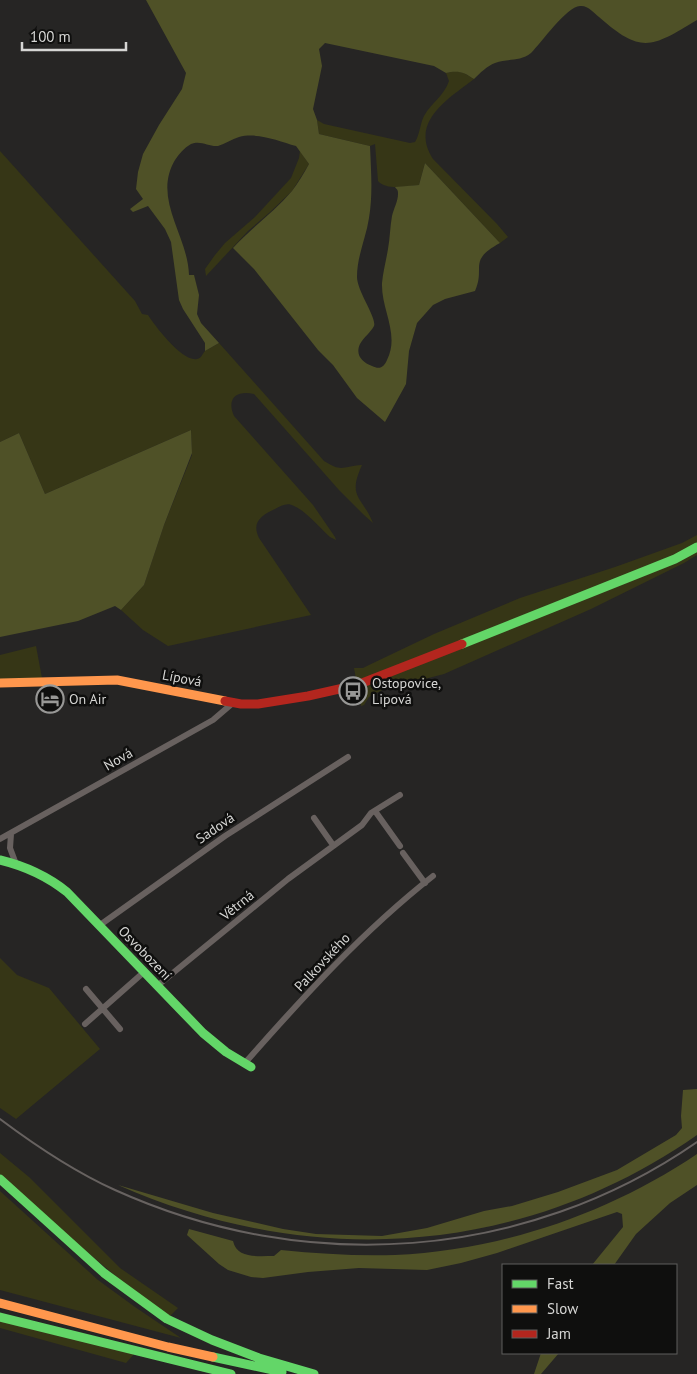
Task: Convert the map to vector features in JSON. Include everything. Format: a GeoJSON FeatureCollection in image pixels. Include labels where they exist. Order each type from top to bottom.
{"type":"FeatureCollection","features":[{"type":"Feature","properties":{"kind":"main road","name":"Lípová"},"geometry":{"type":"LineString","coordinates":[[0,683],[117,680],[234,702],[258,704],[308,696],[357,685],[675,559],[697,547]]}},
{"type":"Feature","properties":{"kind":"main road","name":"Osvobození"},"geometry":{"type":"LineString","coordinates":[[9,861],[53,880],[187,1016],[223,1050],[248,1066]]}},
{"type":"Feature","properties":{"kind":"main road"},"geometry":{"type":"LineString","coordinates":[[0,1179],[104,1273],[167,1320],[259,1358],[314,1374]]}},
{"type":"Feature","properties":{"kind":"main road"},"geometry":{"type":"LineString","coordinates":[[0,1303],[168,1347],[294,1374]]}},
{"type":"Feature","properties":{"kind":"main road"},"geometry":{"type":"LineString","coordinates":[[0,1318],[231,1374]]}},
{"type":"Feature","properties":{"kind":"street","name":"Nová"},"geometry":{"type":"LineString","coordinates":[[7,837],[213,720],[234,702]]}},
{"type":"Feature","properties":{"kind":"street","name":"Sadová"},"geometry":{"type":"LineString","coordinates":[[100,926],[225,836],[348,757]]}},
{"type":"Feature","properties":{"kind":"street","name":"Větrná"},"geometry":{"type":"LineString","coordinates":[[157,986],[333,845],[362,825],[370,813],[400,795]]}},
{"type":"Feature","properties":{"kind":"street"},"geometry":{"type":"LineString","coordinates":[[374,811],[400,846]]}},
{"type":"Feature","properties":{"kind":"street"},"geometry":{"type":"LineString","coordinates":[[314,818],[333,845]]}},
{"type":"Feature","properties":{"kind":"street"},"geometry":{"type":"LineString","coordinates":[[7,837],[10,848],[9,861]]}},
{"type":"Feature","properties":{"kind":"street"},"geometry":{"type":"LineString","coordinates":[[403,853],[425,883]]}},
{"type":"Feature","properties":{"kind":"street","name":"Palkovského"},"geometry":{"type":"LineString","coordinates":[[248,1066],[354,946],[434,876]]}},
{"type":"Feature","properties":{"kind":"street"},"geometry":{"type":"LineString","coordinates":[[85,1024],[144,972]]}},
{"type":"Feature","properties":{"kind":"street"},"geometry":{"type":"LineString","coordinates":[[86,989],[120,1029]]}},
{"type":"Feature","properties":{"kind":"shaded area"},"geometry":{"type":"Polygon","coordinates":[[[456,71],[474,79],[443,103],[435,113],[429,123],[426,134],[427,146],[433,159],[508,237],[500,243],[425,163],[419,185],[387,186],[378,181],[375,144],[370,146],[319,134],[317,120],[324,124],[410,143],[415,142],[424,116],[447,86],[449,81],[446,73],[456,71]]]}},
{"type":"Feature","properties":{"kind":"shaded area"},"geometry":{"type":"Polygon","coordinates":[[[0,151],[135,301],[142,314],[148,315],[163,335],[177,349],[184,355],[197,359],[205,351],[219,343],[324,461],[339,468],[362,465],[356,484],[356,491],[373,523],[339,490],[254,394],[238,394],[232,400],[234,416],[313,505],[335,537],[336,540],[330,537],[303,512],[289,504],[266,514],[257,523],[256,528],[259,538],[311,615],[168,646],[143,630],[121,610],[144,585],[164,525],[192,455],[191,430],[45,494],[19,433],[0,442],[0,151]]]}},
{"type":"Feature","properties":{"kind":"shaded area"},"geometry":{"type":"Polygon","coordinates":[[[300,151],[309,164],[292,191],[248,231],[206,276],[205,269],[225,243],[255,217],[291,178],[300,151]]]}},
{"type":"Feature","properties":{"kind":"shaded area"},"geometry":{"type":"Polygon","coordinates":[[[697,535],[697,555],[684,563],[591,609],[444,674],[382,690],[369,697],[364,705],[361,706],[354,668],[363,668],[434,634],[520,598],[615,567],[682,543],[697,535]]]}},
{"type":"Feature","properties":{"kind":"shaded area"},"geometry":{"type":"Polygon","coordinates":[[[36,646],[42,678],[0,679],[0,655],[36,646]]]}},
{"type":"Feature","properties":{"kind":"shaded area"},"geometry":{"type":"Polygon","coordinates":[[[0,958],[17,975],[49,988],[100,1049],[16,1119],[0,1108],[0,958]]]}},
{"type":"Feature","properties":{"kind":"shaded area"},"geometry":{"type":"Polygon","coordinates":[[[0,1153],[29,1177],[120,1268],[178,1308],[167,1319],[0,1179],[0,1153]]]}},
{"type":"Feature","properties":{"kind":"shaded area"},"geometry":{"type":"Polygon","coordinates":[[[0,1191],[98,1280],[181,1338],[0,1290],[0,1191]]]}},
{"type":"Feature","properties":{"kind":"shaded area"},"geometry":{"type":"Polygon","coordinates":[[[0,1319],[136,1352],[126,1363],[0,1328],[0,1319]]]}},
{"type":"Feature","properties":{"kind":"green space"},"geometry":{"type":"Polygon","coordinates":[[[146,0],[697,0],[697,20],[658,41],[637,42],[614,29],[588,8],[580,6],[574,8],[561,18],[527,56],[492,64],[474,79],[461,72],[446,73],[434,66],[325,43],[319,49],[322,66],[313,109],[319,134],[370,146],[370,209],[368,225],[358,262],[357,277],[360,289],[373,317],[374,326],[360,344],[358,352],[360,358],[377,368],[383,366],[392,341],[382,293],[382,283],[392,216],[398,197],[398,190],[395,187],[419,185],[425,163],[500,243],[490,249],[480,260],[478,283],[475,291],[445,299],[433,305],[417,323],[409,351],[406,384],[385,422],[357,398],[333,365],[318,350],[254,269],[233,248],[285,199],[301,178],[309,164],[296,146],[268,138],[246,136],[218,146],[198,143],[191,144],[175,160],[169,174],[167,189],[169,203],[187,260],[189,275],[194,275],[199,295],[197,314],[201,323],[219,343],[205,351],[205,343],[179,300],[171,242],[165,229],[148,206],[133,212],[130,209],[143,199],[136,189],[143,154],[182,89],[186,73],[146,0]]]}},
{"type":"Feature","properties":{"kind":"green space"},"geometry":{"type":"Polygon","coordinates":[[[191,430],[192,453],[164,525],[144,585],[121,610],[115,606],[78,621],[0,637],[0,442],[19,433],[45,494],[191,430]]]}},
{"type":"Feature","properties":{"kind":"green space"},"geometry":{"type":"Polygon","coordinates":[[[697,1089],[697,1135],[630,1176],[560,1206],[488,1227],[414,1238],[340,1239],[265,1230],[191,1212],[118,1185],[213,1213],[283,1229],[316,1234],[382,1236],[427,1228],[484,1211],[512,1206],[558,1192],[617,1170],[676,1135],[682,1128],[683,1090],[697,1089]]]}},
{"type":"Feature","properties":{"kind":"green space"},"geometry":{"type":"Polygon","coordinates":[[[697,1154],[697,1185],[670,1203],[636,1234],[615,1264],[593,1264],[623,1227],[622,1214],[617,1212],[497,1253],[427,1270],[359,1268],[263,1278],[251,1277],[228,1270],[187,1235],[189,1229],[233,1241],[239,1251],[255,1256],[274,1256],[281,1250],[367,1255],[435,1252],[475,1246],[553,1225],[591,1211],[663,1175],[697,1154]]]}},
{"type":"Feature","properties":{"kind":"green space"},"geometry":{"type":"Polygon","coordinates":[[[541,1354],[558,1354],[541,1374],[534,1374],[541,1354]]]}},
{"type":"Feature","properties":{"kind":"railway"},"geometry":{"type":"LineString","coordinates":[[0,1119],[42,1149],[85,1175],[115,1190],[188,1218],[262,1236],[337,1244],[413,1243],[487,1232],[560,1212],[630,1182],[697,1142]]}},
{"type":"Feature","properties":{"kind":"traffic: fast"},"geometry":{"type":"LineString","coordinates":[[462,644],[675,559],[697,547]]}},
{"type":"Feature","properties":{"kind":"traffic: fast"},"geometry":{"type":"LineString","coordinates":[[0,860],[35,872],[67,892],[203,1033],[226,1052],[251,1067]]}},
{"type":"Feature","properties":{"kind":"traffic: fast"},"geometry":{"type":"LineString","coordinates":[[0,1179],[104,1273],[167,1319],[212,1340],[259,1358],[314,1374]]}},
{"type":"Feature","properties":{"kind":"traffic: fast"},"geometry":{"type":"LineString","coordinates":[[0,1317],[231,1374]]}},
{"type":"Feature","properties":{"kind":"traffic: fast"},"geometry":{"type":"LineString","coordinates":[[213,1357],[282,1372]]}},
{"type":"Feature","properties":{"kind":"traffic: slow"},"geometry":{"type":"LineString","coordinates":[[0,683],[117,680],[225,701]]}},
{"type":"Feature","properties":{"kind":"traffic: slow"},"geometry":{"type":"LineString","coordinates":[[0,1303],[213,1357]]}},
{"type":"Feature","properties":{"kind":"traffic: jam"},"geometry":{"type":"LineString","coordinates":[[225,701],[241,704],[258,704],[308,696],[357,685],[462,644]]}},
{"type":"Feature","properties":{"kind":"place","name":"Ostopovice, Lipová"},"geometry":{"type":"Point","coordinates":[353,691]}},
{"type":"Feature","properties":{"kind":"place","name":"On Air"},"geometry":{"type":"Point","coordinates":[50,699]}}]}
